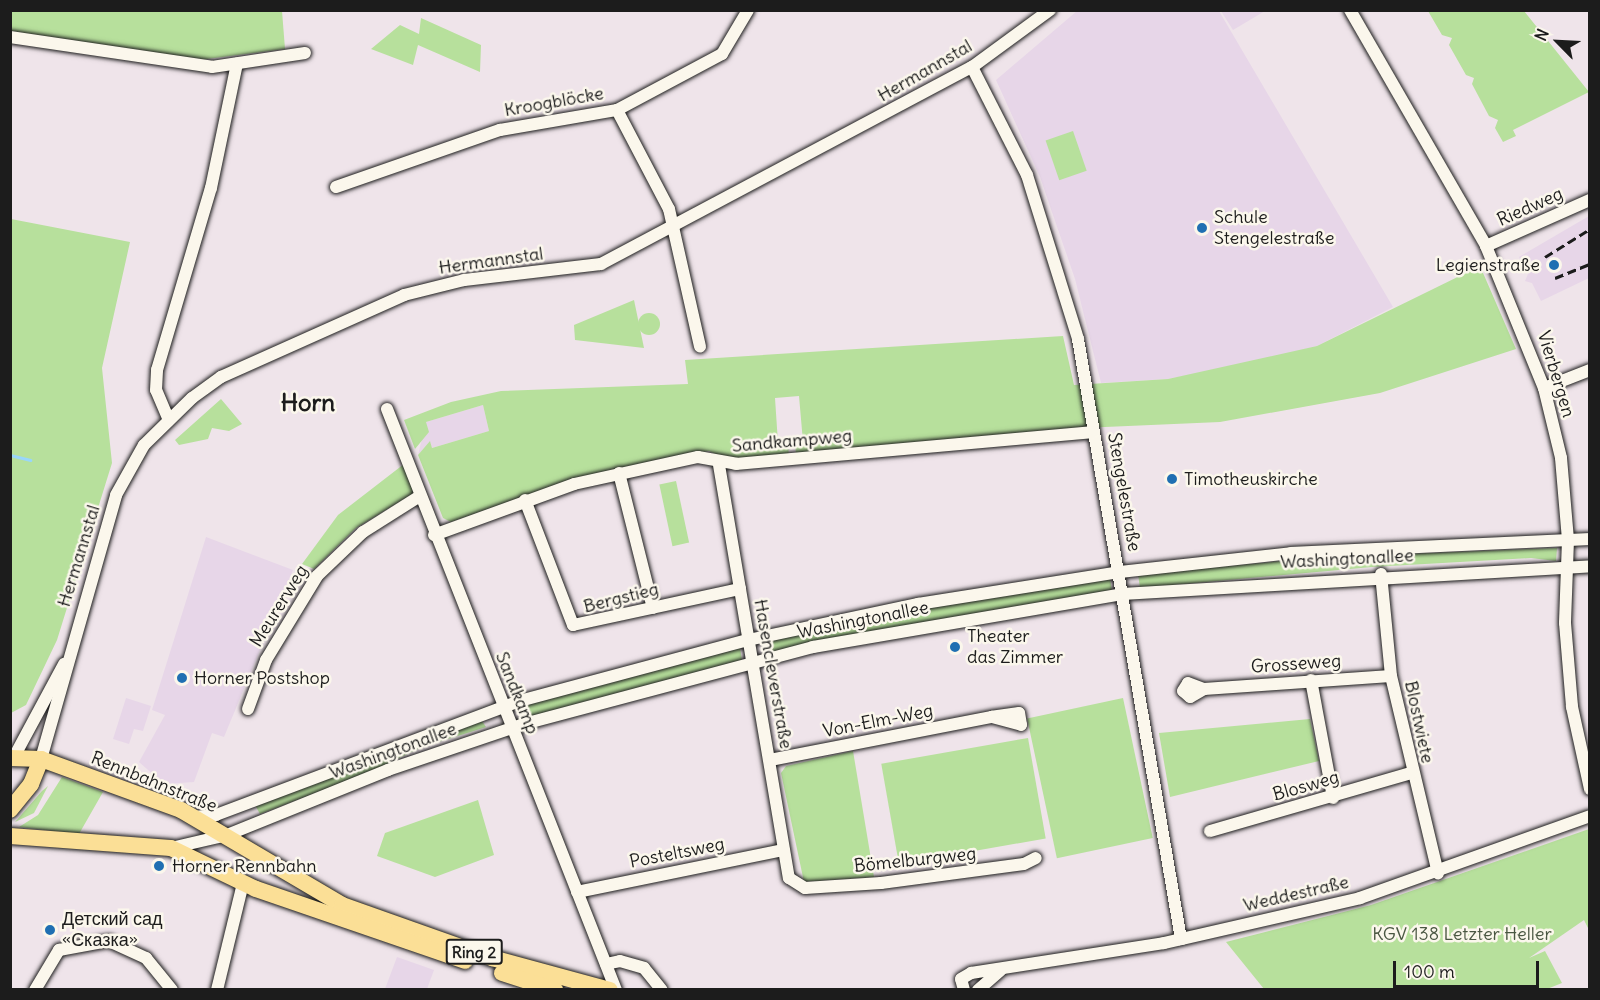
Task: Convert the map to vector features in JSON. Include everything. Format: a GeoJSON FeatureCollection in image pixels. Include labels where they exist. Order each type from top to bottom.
{"type":"FeatureCollection","features":[{"type":"Feature","properties":{"kind":"main road","name":"Rennbahnstraße"},"geometry":{"type":"LineString","coordinates":[[12,759],[40,759],[195,817],[227,835],[304,888],[342,905],[492,958],[610,990]]}},
{"type":"Feature","properties":{"kind":"main road"},"geometry":{"type":"LineString","coordinates":[[10,810],[32,784],[40,759]]}},
{"type":"Feature","properties":{"kind":"main road","name":"Ring 2"},"geometry":{"type":"LineString","coordinates":[[10,836],[171,848],[243,883],[555,990]]}},
{"type":"Feature","properties":{"kind":"street","name":"Kroogblöcke"},"geometry":{"type":"LineString","coordinates":[[336,186],[500,130],[617,110],[722,54],[748,10]]}},
{"type":"Feature","properties":{"kind":"street","name":"Vierbergen"},"geometry":{"type":"LineString","coordinates":[[1350,10],[1486,246],[1544,388],[1561,458],[1568,540],[1564,567],[1572,707],[1590,789]]}},
{"type":"Feature","properties":{"kind":"street","name":"Hermannstal"},"geometry":{"type":"LineString","coordinates":[[40,759],[67,660],[117,495],[134,460],[168,418],[220,377],[379,303],[455,282],[601,264],[972,67],[1047,12]]}},
{"type":"Feature","properties":{"kind":"street"},"geometry":{"type":"LineString","coordinates":[[10,37],[193,66],[237,64],[305,53]]}},
{"type":"Feature","properties":{"kind":"street"},"geometry":{"type":"LineString","coordinates":[[168,418],[156,390],[157,370],[211,188],[237,64]]}},
{"type":"Feature","properties":{"kind":"street","name":"Stengelestraße"},"geometry":{"type":"LineString","coordinates":[[972,67],[1027,175],[1050,243],[1077,339],[1124,594],[1181,939]]}},
{"type":"Feature","properties":{"kind":"street"},"geometry":{"type":"LineString","coordinates":[[617,110],[669,209],[671,227],[700,347]]}},
{"type":"Feature","properties":{"kind":"street","name":"Riedweg"},"geometry":{"type":"LineString","coordinates":[[1486,246],[1590,200]]}},
{"type":"Feature","properties":{"kind":"street"},"geometry":{"type":"LineString","coordinates":[[1544,388],[1590,370]]}},
{"type":"Feature","properties":{"kind":"street","name":"Sandkamp"},"geometry":{"type":"LineString","coordinates":[[387,409],[434,535],[616,990]]}},
{"type":"Feature","properties":{"kind":"street","name":"Sandkampweg"},"geometry":{"type":"LineString","coordinates":[[434,535],[525,500],[619,473],[698,458],[719,465],[1094,432]]}},
{"type":"Feature","properties":{"kind":"street","name":"Hasencleverstraße"},"geometry":{"type":"LineString","coordinates":[[719,465],[789,878],[797,886]]}},
{"type":"Feature","properties":{"kind":"street"},"geometry":{"type":"LineString","coordinates":[[619,473],[653,608]]}},
{"type":"Feature","properties":{"kind":"street","name":"Meurerweg"},"geometry":{"type":"LineString","coordinates":[[248,709],[266,660],[317,576],[363,532],[420,496]]}},
{"type":"Feature","properties":{"kind":"street","name":"Bergstieg"},"geometry":{"type":"LineString","coordinates":[[525,500],[568,621],[584,626],[740,589]]}},
{"type":"Feature","properties":{"kind":"street","name":"Washingtonallee"},"geometry":{"type":"LineString","coordinates":[[195,817],[216,815],[503,707],[748,640],[918,604],[1120,572],[1291,553],[1590,539]]}},
{"type":"Feature","properties":{"kind":"street","name":"Washingtonallee"},"geometry":{"type":"LineString","coordinates":[[171,848],[227,835],[511,728],[753,661],[933,624],[1124,594],[1381,574],[1590,566]]}},
{"type":"Feature","properties":{"kind":"street","name":"Blostwiete"},"geometry":{"type":"LineString","coordinates":[[1381,574],[1391,676],[1411,773],[1438,873]]}},
{"type":"Feature","properties":{"kind":"street","name":"Hermannstal"},"geometry":{"type":"LineString","coordinates":[[12,759],[67,660]]}},
{"type":"Feature","properties":{"kind":"street","name":"Grosseweg"},"geometry":{"type":"LineString","coordinates":[[1204,688],[1391,676]]}},
{"type":"Feature","properties":{"kind":"street"},"geometry":{"type":"LineString","coordinates":[[1311,680],[1333,798]]}},
{"type":"Feature","properties":{"kind":"street","name":"Von-Elm-Weg"},"geometry":{"type":"LineString","coordinates":[[770,760],[992,717]]}},
{"type":"Feature","properties":{"kind":"street","name":"Blosweg"},"geometry":{"type":"LineString","coordinates":[[1210,831],[1333,798],[1411,773]]}},
{"type":"Feature","properties":{"kind":"street","name":"Weddestraße"},"geometry":{"type":"LineString","coordinates":[[964,990],[964,975],[1181,939],[1360,898],[1438,873],[1590,816]]}},
{"type":"Feature","properties":{"kind":"street","name":"Posteltsweg"},"geometry":{"type":"LineString","coordinates":[[577,892],[784,850]]}},
{"type":"Feature","properties":{"kind":"street","name":"Bömelburgweg"},"geometry":{"type":"LineString","coordinates":[[797,886],[881,883],[1024,864],[1036,858]]}},
{"type":"Feature","properties":{"kind":"street"},"geometry":{"type":"LineString","coordinates":[[217,990],[243,883]]}},
{"type":"Feature","properties":{"kind":"street"},"geometry":{"type":"LineString","coordinates":[[35,990],[59,950],[109,942],[146,958],[172,990]]}},
{"type":"Feature","properties":{"kind":"street"},"geometry":{"type":"LineString","coordinates":[[606,964],[620,961],[644,968],[662,990]]}},
{"type":"Feature","properties":{"kind":"street"},"geometry":{"type":"LineString","coordinates":[[978,990],[1001,970]]}},
{"type":"Feature","properties":{"kind":"shaded area","name":"Schule Stengelestraße"},"geometry":{"type":"Polygon","coordinates":[[[1077,11],[1219,11],[1393,307],[1317,346],[1263,361],[1168,379],[1101,383],[1075,279],[1040,177],[996,80],[1077,11]]]}},
{"type":"Feature","properties":{"kind":"shaded area"},"geometry":{"type":"Polygon","coordinates":[[[1221,11],[1265,11],[1233,30],[1221,11]]]}},
{"type":"Feature","properties":{"kind":"shaded area"},"geometry":{"type":"Polygon","coordinates":[[[1589,216],[1589,278],[1541,301],[1532,283],[1525,281],[1528,274],[1519,257],[1589,216]]]}},
{"type":"Feature","properties":{"kind":"shaded area"},"geometry":{"type":"Polygon","coordinates":[[[483,405],[489,431],[432,448],[430,442],[418,455],[426,422],[483,405]]]}},
{"type":"Feature","properties":{"kind":"shaded area"},"geometry":{"type":"Polygon","coordinates":[[[206,537],[293,570],[224,737],[212,733],[194,782],[164,784],[139,762],[165,715],[152,710],[206,537]]]}},
{"type":"Feature","properties":{"kind":"shaded area"},"geometry":{"type":"Polygon","coordinates":[[[126,698],[151,706],[143,731],[134,729],[129,744],[113,739],[126,698]]]}},
{"type":"Feature","properties":{"kind":"shaded area"},"geometry":{"type":"Polygon","coordinates":[[[397,957],[434,970],[427,989],[385,989],[397,957]]]}},
{"type":"Feature","properties":{"kind":"green space"},"geometry":{"type":"Polygon","coordinates":[[[10,11],[282,11],[285,49],[199,60],[11,31],[10,11]]]}},
{"type":"Feature","properties":{"kind":"green space"},"geometry":{"type":"Polygon","coordinates":[[[1428,11],[1524,11],[1589,92],[1513,130],[1516,136],[1503,142],[1495,128],[1498,120],[1489,116],[1472,84],[1474,78],[1466,75],[1449,45],[1452,38],[1442,35],[1428,11]]]}},
{"type":"Feature","properties":{"kind":"green space"},"geometry":{"type":"Polygon","coordinates":[[[421,18],[481,45],[480,72],[418,45],[413,65],[371,49],[400,25],[419,34],[421,18]]]}},
{"type":"Feature","properties":{"kind":"green space"},"geometry":{"type":"Polygon","coordinates":[[[1073,131],[1087,171],[1059,180],[1046,140],[1073,131]]]}},
{"type":"Feature","properties":{"kind":"green space"},"geometry":{"type":"Polygon","coordinates":[[[11,219],[130,242],[102,368],[112,463],[57,640],[26,705],[11,713],[11,219]]]}},
{"type":"Feature","properties":{"kind":"green space"},"geometry":{"type":"Polygon","coordinates":[[[1480,266],[1516,349],[1380,393],[1220,422],[1082,428],[796,455],[795,443],[803,442],[799,396],[775,398],[778,443],[788,444],[789,456],[730,461],[709,451],[658,460],[572,480],[451,522],[443,518],[418,455],[430,441],[432,448],[489,431],[483,405],[426,422],[429,432],[415,449],[404,420],[451,402],[501,391],[688,384],[685,360],[1063,336],[1074,385],[1168,379],[1317,346],[1480,266]]]}},
{"type":"Feature","properties":{"kind":"green space"},"geometry":{"type":"Polygon","coordinates":[[[634,300],[644,348],[575,340],[574,325],[634,300]]]}},
{"type":"Feature","properties":{"kind":"green space"},"geometry":{"type":"Polygon","coordinates":[[[649,313],[659,320],[660,324],[653,334],[649,335],[639,328],[638,324],[645,314],[649,313]]]}},
{"type":"Feature","properties":{"kind":"green space"},"geometry":{"type":"Polygon","coordinates":[[[221,399],[242,424],[229,431],[212,428],[208,439],[179,445],[175,440],[221,399]]]}},
{"type":"Feature","properties":{"kind":"green space"},"geometry":{"type":"Polygon","coordinates":[[[404,464],[414,493],[356,528],[314,569],[302,564],[338,515],[404,464]]]}},
{"type":"Feature","properties":{"kind":"green space"},"geometry":{"type":"Polygon","coordinates":[[[676,481],[689,543],[672,546],[659,485],[676,481]]]}},
{"type":"Feature","properties":{"kind":"green space"},"geometry":{"type":"Polygon","coordinates":[[[1557,548],[1556,561],[1531,558],[1372,567],[1140,588],[1138,574],[1326,557],[1557,548]]]}},
{"type":"Feature","properties":{"kind":"green space"},"geometry":{"type":"Polygon","coordinates":[[[1110,579],[1112,590],[768,653],[766,639],[836,623],[1110,579]]]}},
{"type":"Feature","properties":{"kind":"green space"},"geometry":{"type":"Polygon","coordinates":[[[740,648],[742,660],[526,720],[521,706],[740,648]]]}},
{"type":"Feature","properties":{"kind":"green space"},"geometry":{"type":"Polygon","coordinates":[[[1123,698],[1153,838],[1057,858],[1027,718],[1123,698]]]}},
{"type":"Feature","properties":{"kind":"green space"},"geometry":{"type":"Polygon","coordinates":[[[480,718],[486,727],[420,748],[368,773],[260,814],[255,805],[480,718]]]}},
{"type":"Feature","properties":{"kind":"green space"},"geometry":{"type":"Polygon","coordinates":[[[1310,719],[1319,761],[1170,797],[1159,733],[1310,719]]]}},
{"type":"Feature","properties":{"kind":"green space"},"geometry":{"type":"Polygon","coordinates":[[[1028,738],[1046,838],[899,864],[881,764],[1028,738]]]}},
{"type":"Feature","properties":{"kind":"green space"},"geometry":{"type":"Polygon","coordinates":[[[853,751],[874,877],[804,882],[781,773],[786,766],[853,751]]]}},
{"type":"Feature","properties":{"kind":"green space"},"geometry":{"type":"Polygon","coordinates":[[[62,777],[103,792],[79,834],[19,827],[38,815],[62,777]]]}},
{"type":"Feature","properties":{"kind":"green space"},"geometry":{"type":"Polygon","coordinates":[[[48,786],[34,813],[15,822],[42,791],[48,786]]]}},
{"type":"Feature","properties":{"kind":"green space"},"geometry":{"type":"Polygon","coordinates":[[[478,800],[494,855],[435,877],[377,856],[385,833],[478,800]]]}},
{"type":"Feature","properties":{"kind":"green space","name":"KGV 138 Letzter Heller"},"geometry":{"type":"Polygon","coordinates":[[[1589,829],[1589,930],[1584,920],[1529,958],[1545,951],[1562,983],[1547,989],[1264,989],[1226,942],[1371,905],[1589,829]]]}},
{"type":"Feature","properties":{"kind":"waterway"},"geometry":{"type":"LineString","coordinates":[[10,455],[30,460]]}},
{"type":"Feature","properties":{"kind":"railway"},"geometry":{"type":"LineString","coordinates":[[1545,257],[1590,229]]}},
{"type":"Feature","properties":{"kind":"railway"},"geometry":{"type":"LineString","coordinates":[[1555,278],[1590,264]]}},
{"type":"Feature","properties":{"kind":"place","name":"Schule Stengelestraße"},"geometry":{"type":"Point","coordinates":[1202,228]}},
{"type":"Feature","properties":{"kind":"place","name":"Legienstraße"},"geometry":{"type":"Point","coordinates":[1554,265]}},
{"type":"Feature","properties":{"kind":"place","name":"Timotheuskirche"},"geometry":{"type":"Point","coordinates":[1172,479]}},
{"type":"Feature","properties":{"kind":"place","name":"Theater das Zimmer"},"geometry":{"type":"Point","coordinates":[955,647]}},
{"type":"Feature","properties":{"kind":"place","name":"Horner Postshop"},"geometry":{"type":"Point","coordinates":[182,678]}},
{"type":"Feature","properties":{"kind":"place","name":"Horner Rennbahn"},"geometry":{"type":"Point","coordinates":[159,866]}},
{"type":"Feature","properties":{"kind":"place","name":"Детский сад «Сказка»"},"geometry":{"type":"Point","coordinates":[50,930]}},
{"type":"Feature","properties":{"kind":"district","name":"Horn"},"geometry":{"type":"Point","coordinates":[308,403]}}]}
